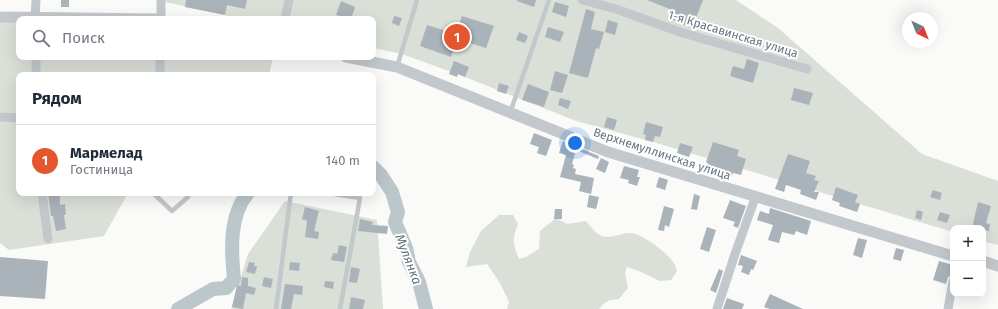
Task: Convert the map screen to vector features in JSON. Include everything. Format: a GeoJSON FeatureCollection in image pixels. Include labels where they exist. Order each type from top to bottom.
{"type":"FeatureCollection","features":[{"type":"Feature","properties":{"kind":"street"},"geometry":{"type":"LineString","coordinates":[[36,0],[36,16]]}},
{"type":"Feature","properties":{"kind":"street"},"geometry":{"type":"LineString","coordinates":[[159,16],[161,0]]}},
{"type":"Feature","properties":{"kind":"street"},"geometry":{"type":"LineString","coordinates":[[285,16],[289,0]]}},
{"type":"Feature","properties":{"kind":"street","name":"1-я Красавинская улица"},"geometry":{"type":"LineString","coordinates":[[582,0],[616,9],[680,32],[807,69]]}},
{"type":"Feature","properties":{"kind":"street"},"geometry":{"type":"LineString","coordinates":[[0,17],[16,17]]}},
{"type":"Feature","properties":{"kind":"street"},"geometry":{"type":"LineString","coordinates":[[36,60],[36,72]]}},
{"type":"Feature","properties":{"kind":"street"},"geometry":{"type":"LineString","coordinates":[[160,60],[160,72]]}},
{"type":"Feature","properties":{"kind":"street","name":"Верхнемуллинская улица"},"geometry":{"type":"LineString","coordinates":[[361,60],[397,67],[608,152],[950,255]]}},
{"type":"Feature","properties":{"kind":"street"},"geometry":{"type":"LineString","coordinates":[[0,117],[16,118]]}},
{"type":"Feature","properties":{"kind":"street"},"geometry":{"type":"LineString","coordinates":[[42,196],[48,239]]}},
{"type":"Feature","properties":{"kind":"street"},"geometry":{"type":"LineString","coordinates":[[717,309],[754,201],[758,197]]}},
{"type":"Feature","properties":{"kind":"street"},"geometry":{"type":"LineString","coordinates":[[986,262],[998,266]]}},
{"type":"Feature","properties":{"kind":"street"},"geometry":{"type":"LineString","coordinates":[[948,309],[950,297]]}},
{"type":"Feature","properties":{"kind":"lane"},"geometry":{"type":"LineString","coordinates":[[397,67],[417,0]]}},
{"type":"Feature","properties":{"kind":"lane"},"geometry":{"type":"LineString","coordinates":[[510,113],[549,0]]}},
{"type":"Feature","properties":{"kind":"lane"},"geometry":{"type":"LineString","coordinates":[[156,196],[172,211],[188,196]]}},
{"type":"Feature","properties":{"kind":"lane"},"geometry":{"type":"LineString","coordinates":[[276,309],[291,196]]}},
{"type":"Feature","properties":{"kind":"lane"},"geometry":{"type":"LineString","coordinates":[[340,309],[360,198],[347,196]]}},
{"type":"Feature","properties":{"kind":"shaded area"},"geometry":{"type":"Polygon","coordinates":[[[156,0],[736,0],[778,28],[922,154],[998,181],[998,245],[986,242],[986,225],[950,225],[950,231],[653,142],[576,121],[402,54],[376,49],[376,16],[229,16],[156,0]]]}},
{"type":"Feature","properties":{"kind":"shaded area"},"geometry":{"type":"Polygon","coordinates":[[[0,21],[16,21],[16,60],[272,60],[270,72],[16,72],[16,196],[126,196],[104,236],[9,250],[0,243],[0,21]]]}},
{"type":"Feature","properties":{"kind":"shaded area"},"geometry":{"type":"Polygon","coordinates":[[[285,201],[377,220],[383,309],[231,309],[248,254],[285,201]]]}},
{"type":"Feature","properties":{"kind":"shaded area"},"geometry":{"type":"Polygon","coordinates":[[[499,215],[513,215],[518,224],[514,242],[515,250],[519,259],[526,257],[539,249],[540,231],[556,218],[567,224],[586,221],[595,232],[606,237],[630,233],[641,236],[665,253],[674,263],[677,271],[671,280],[660,281],[627,267],[625,273],[628,288],[619,299],[610,300],[603,304],[599,309],[507,309],[509,302],[500,283],[487,264],[466,267],[470,252],[481,231],[499,215]]]}},
{"type":"Feature","properties":{"kind":"building"},"geometry":{"type":"Polygon","coordinates":[[[61,0],[69,0],[69,7],[61,7],[61,0]]]}},
{"type":"Feature","properties":{"kind":"building"},"geometry":{"type":"Polygon","coordinates":[[[186,0],[247,0],[245,9],[227,5],[225,15],[185,7],[186,0]]]}},
{"type":"Feature","properties":{"kind":"building"},"geometry":{"type":"Polygon","coordinates":[[[517,0],[536,0],[534,7],[517,0]]]}},
{"type":"Feature","properties":{"kind":"building"},"geometry":{"type":"Polygon","coordinates":[[[647,0],[703,0],[692,28],[668,18],[672,10],[647,0]]]}},
{"type":"Feature","properties":{"kind":"building"},"geometry":{"type":"Polygon","coordinates":[[[341,1],[355,7],[352,16],[336,15],[341,1]]]}},
{"type":"Feature","properties":{"kind":"building"},"geometry":{"type":"Polygon","coordinates":[[[555,2],[569,6],[566,17],[552,12],[555,2]]]}},
{"type":"Feature","properties":{"kind":"building"},"geometry":{"type":"Polygon","coordinates":[[[586,9],[595,12],[591,29],[604,32],[599,49],[596,48],[588,78],[569,73],[586,9]]]}},
{"type":"Feature","properties":{"kind":"building"},"geometry":{"type":"Polygon","coordinates":[[[394,16],[402,18],[399,26],[392,23],[394,16]]]}},
{"type":"Feature","properties":{"kind":"building"},"geometry":{"type":"Polygon","coordinates":[[[462,16],[494,26],[486,48],[457,39],[451,57],[420,46],[427,25],[456,34],[462,16]]]}},
{"type":"Feature","properties":{"kind":"building"},"geometry":{"type":"Polygon","coordinates":[[[608,20],[618,23],[615,35],[605,32],[608,20]]]}},
{"type":"Feature","properties":{"kind":"building"},"geometry":{"type":"Polygon","coordinates":[[[548,27],[564,32],[560,42],[545,37],[548,27]]]}},
{"type":"Feature","properties":{"kind":"building"},"geometry":{"type":"Polygon","coordinates":[[[519,32],[528,36],[525,43],[516,40],[519,32]]]}},
{"type":"Feature","properties":{"kind":"building"},"geometry":{"type":"Polygon","coordinates":[[[747,59],[759,63],[753,83],[730,76],[733,66],[744,69],[747,59]]]}},
{"type":"Feature","properties":{"kind":"building"},"geometry":{"type":"Polygon","coordinates":[[[454,61],[469,67],[465,77],[458,74],[457,77],[449,74],[454,61]]]}},
{"type":"Feature","properties":{"kind":"building"},"geometry":{"type":"Polygon","coordinates":[[[555,71],[568,75],[562,93],[550,90],[555,71]]]}},
{"type":"Feature","properties":{"kind":"building"},"geometry":{"type":"Polygon","coordinates":[[[499,83],[509,86],[506,94],[497,91],[499,83]]]}},
{"type":"Feature","properties":{"kind":"building"},"geometry":{"type":"Polygon","coordinates":[[[528,84],[549,92],[544,107],[522,100],[528,84]]]}},
{"type":"Feature","properties":{"kind":"building"},"geometry":{"type":"Polygon","coordinates":[[[794,88],[813,93],[809,105],[791,100],[794,88]]]}},
{"type":"Feature","properties":{"kind":"building"},"geometry":{"type":"Polygon","coordinates":[[[560,98],[571,101],[568,109],[558,105],[560,98]]]}},
{"type":"Feature","properties":{"kind":"building"},"geometry":{"type":"Polygon","coordinates":[[[607,117],[617,120],[614,130],[604,127],[607,117]]]}},
{"type":"Feature","properties":{"kind":"building"},"geometry":{"type":"Polygon","coordinates":[[[646,122],[663,127],[660,137],[655,136],[653,142],[645,140],[646,135],[643,134],[646,122]]]}},
{"type":"Feature","properties":{"kind":"building"},"geometry":{"type":"Polygon","coordinates":[[[534,133],[552,140],[546,156],[537,153],[539,147],[530,144],[534,133]]]}},
{"type":"Feature","properties":{"kind":"building"},"geometry":{"type":"Polygon","coordinates":[[[563,141],[599,156],[598,159],[576,150],[572,164],[574,165],[573,168],[576,169],[575,174],[594,178],[591,194],[579,191],[581,182],[560,177],[566,155],[559,153],[563,141]]]}},
{"type":"Feature","properties":{"kind":"building"},"geometry":{"type":"Polygon","coordinates":[[[713,142],[739,150],[737,156],[746,159],[741,175],[733,173],[731,177],[706,169],[708,163],[706,162],[713,142]]]}},
{"type":"Feature","properties":{"kind":"building"},"geometry":{"type":"Polygon","coordinates":[[[680,143],[693,147],[689,157],[677,153],[680,143]]]}},
{"type":"Feature","properties":{"kind":"building"},"geometry":{"type":"Polygon","coordinates":[[[788,154],[810,161],[806,173],[816,176],[814,180],[819,181],[814,192],[819,192],[816,200],[800,194],[801,190],[786,185],[784,192],[775,189],[788,154]]]}},
{"type":"Feature","properties":{"kind":"building"},"geometry":{"type":"Polygon","coordinates":[[[601,158],[609,162],[605,173],[596,169],[601,158]]]}},
{"type":"Feature","properties":{"kind":"building"},"geometry":{"type":"Polygon","coordinates":[[[624,166],[639,170],[637,177],[640,177],[637,186],[628,183],[629,180],[620,178],[624,166]]]}},
{"type":"Feature","properties":{"kind":"building"},"geometry":{"type":"Polygon","coordinates":[[[659,177],[668,180],[665,190],[656,187],[659,177]]]}},
{"type":"Feature","properties":{"kind":"building"},"geometry":{"type":"Polygon","coordinates":[[[836,187],[858,195],[855,202],[860,204],[857,212],[839,206],[840,203],[832,200],[836,187]]]}},
{"type":"Feature","properties":{"kind":"building"},"geometry":{"type":"Polygon","coordinates":[[[933,190],[942,193],[940,200],[930,197],[933,190]]]}},
{"type":"Feature","properties":{"kind":"building"},"geometry":{"type":"Polygon","coordinates":[[[694,194],[700,196],[697,210],[691,209],[694,194]]]}},
{"type":"Feature","properties":{"kind":"building"},"geometry":{"type":"Polygon","coordinates":[[[589,195],[599,197],[596,209],[587,207],[589,195]]]}},
{"type":"Feature","properties":{"kind":"building"},"geometry":{"type":"Polygon","coordinates":[[[48,196],[60,196],[60,205],[65,204],[66,215],[64,215],[66,229],[56,231],[53,216],[51,216],[48,196]]]}},
{"type":"Feature","properties":{"kind":"building"},"geometry":{"type":"Polygon","coordinates":[[[730,200],[746,206],[738,228],[733,226],[735,222],[723,218],[730,200]]]}},
{"type":"Feature","properties":{"kind":"building"},"geometry":{"type":"Polygon","coordinates":[[[978,202],[991,206],[986,223],[990,224],[989,231],[986,230],[986,225],[973,225],[978,202]]]}},
{"type":"Feature","properties":{"kind":"building"},"geometry":{"type":"Polygon","coordinates":[[[664,206],[674,209],[669,227],[665,225],[664,231],[658,230],[664,206]]]}},
{"type":"Feature","properties":{"kind":"building"},"geometry":{"type":"Polygon","coordinates":[[[305,207],[319,211],[314,231],[319,232],[318,239],[305,237],[307,221],[302,219],[305,207]]]}},
{"type":"Feature","properties":{"kind":"building"},"geometry":{"type":"Polygon","coordinates":[[[770,208],[811,221],[807,235],[796,231],[794,235],[782,232],[779,243],[768,240],[773,225],[757,220],[760,211],[769,214],[770,208]]]}},
{"type":"Feature","properties":{"kind":"building"},"geometry":{"type":"Polygon","coordinates":[[[555,209],[562,209],[562,219],[554,219],[555,209]]]}},
{"type":"Feature","properties":{"kind":"building"},"geometry":{"type":"Polygon","coordinates":[[[917,210],[923,212],[921,220],[915,218],[917,210]]]}},
{"type":"Feature","properties":{"kind":"building"},"geometry":{"type":"Polygon","coordinates":[[[940,212],[950,215],[947,223],[937,220],[940,212]]]}},
{"type":"Feature","properties":{"kind":"building"},"geometry":{"type":"Polygon","coordinates":[[[360,219],[373,222],[372,225],[388,226],[387,234],[358,231],[360,219]]]}},
{"type":"Feature","properties":{"kind":"building"},"geometry":{"type":"Polygon","coordinates":[[[707,227],[716,230],[709,252],[700,249],[707,227]]]}},
{"type":"Feature","properties":{"kind":"building"},"geometry":{"type":"Polygon","coordinates":[[[858,238],[867,240],[862,258],[853,255],[858,238]]]}},
{"type":"Feature","properties":{"kind":"building"},"geometry":{"type":"Polygon","coordinates":[[[339,245],[347,247],[344,262],[331,260],[333,253],[337,254],[339,245]]]}},
{"type":"Feature","properties":{"kind":"building"},"geometry":{"type":"Polygon","coordinates":[[[896,248],[904,250],[901,261],[893,259],[896,248]]]}},
{"type":"Feature","properties":{"kind":"building"},"geometry":{"type":"Polygon","coordinates":[[[741,255],[757,261],[753,270],[751,269],[749,275],[741,272],[743,266],[738,265],[741,255]]]}},
{"type":"Feature","properties":{"kind":"building"},"geometry":{"type":"Polygon","coordinates":[[[0,257],[48,261],[45,299],[0,296],[0,257]]]}},
{"type":"Feature","properties":{"kind":"building"},"geometry":{"type":"Polygon","coordinates":[[[939,261],[950,264],[950,276],[948,277],[946,284],[933,280],[939,261]]]}},
{"type":"Feature","properties":{"kind":"building"},"geometry":{"type":"Polygon","coordinates":[[[249,262],[255,263],[254,266],[257,266],[255,274],[246,272],[249,262]]]}},
{"type":"Feature","properties":{"kind":"building"},"geometry":{"type":"Polygon","coordinates":[[[290,262],[300,263],[299,271],[289,270],[290,262]]]}},
{"type":"Feature","properties":{"kind":"building"},"geometry":{"type":"Polygon","coordinates":[[[351,267],[360,269],[357,283],[349,282],[351,267]]]}},
{"type":"Feature","properties":{"kind":"building"},"geometry":{"type":"Polygon","coordinates":[[[719,269],[723,271],[716,293],[710,290],[719,269]]]}},
{"type":"Feature","properties":{"kind":"building"},"geometry":{"type":"Polygon","coordinates":[[[242,277],[248,278],[248,286],[256,288],[254,295],[246,293],[243,309],[232,307],[237,285],[241,286],[242,277]]]}},
{"type":"Feature","properties":{"kind":"building"},"geometry":{"type":"Polygon","coordinates":[[[264,277],[273,279],[271,288],[262,286],[264,277]]]}},
{"type":"Feature","properties":{"kind":"building"},"geometry":{"type":"Polygon","coordinates":[[[325,281],[334,282],[333,289],[324,287],[325,281]]]}},
{"type":"Feature","properties":{"kind":"building"},"geometry":{"type":"Polygon","coordinates":[[[285,284],[303,286],[302,295],[294,294],[291,309],[281,309],[285,284]]]}},
{"type":"Feature","properties":{"kind":"building"},"geometry":{"type":"Polygon","coordinates":[[[770,294],[803,309],[770,309],[764,307],[770,294]]]}},
{"type":"Feature","properties":{"kind":"building"},"geometry":{"type":"Polygon","coordinates":[[[351,297],[365,300],[363,309],[349,309],[351,297]]]}},
{"type":"Feature","properties":{"kind":"building"},"geometry":{"type":"Polygon","coordinates":[[[727,298],[744,304],[742,309],[723,309],[727,298]]]}},
{"type":"Feature","properties":{"kind":"waterway","name":"Мулянка"},"geometry":{"type":"LineString","coordinates":[[376,170],[392,192],[398,212],[395,222],[406,248],[409,262],[419,282],[426,309]]}},
{"type":"Feature","properties":{"kind":"waterway","name":"Мулянка"},"geometry":{"type":"LineString","coordinates":[[178,309],[213,289],[226,288],[234,279],[232,257],[234,222],[237,212],[246,196]]}},
{"type":"Feature","properties":{"kind":"place","name":"Мармелад"},"geometry":{"type":"Point","coordinates":[457,37]}}]}
